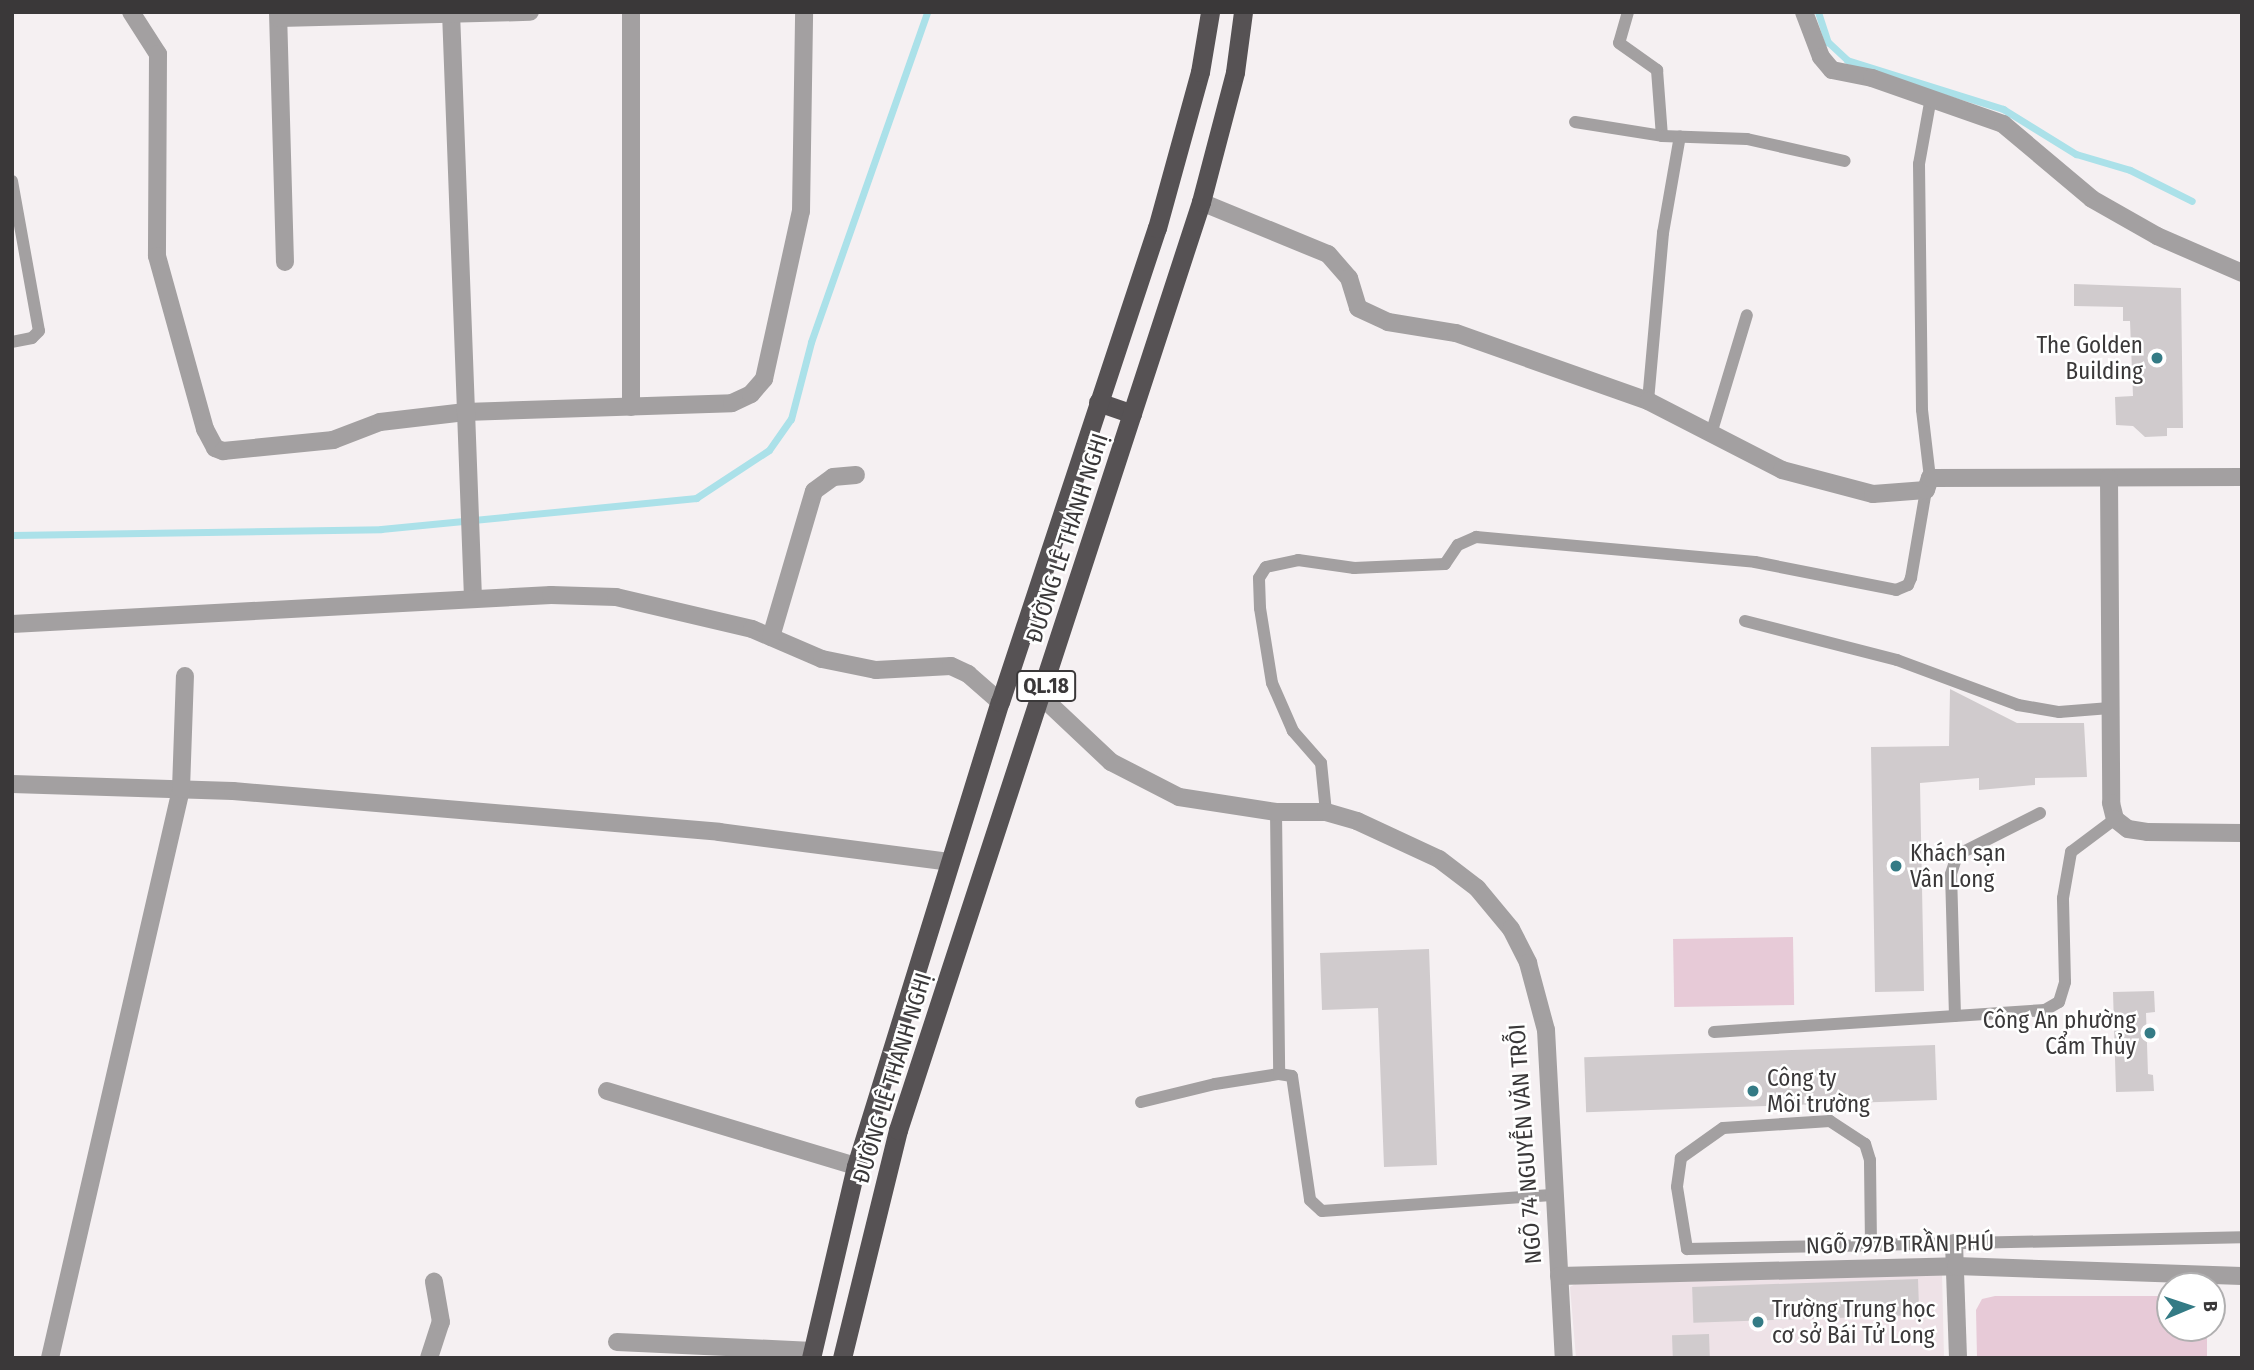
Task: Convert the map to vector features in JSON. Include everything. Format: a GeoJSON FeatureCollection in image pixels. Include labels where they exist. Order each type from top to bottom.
{"type":"FeatureCollection","features":[{"type":"Feature","properties":{"kind":"highway","name":"ĐƯỜNG LÊ THANH NGHỊ"},"geometry":{"type":"LineString","coordinates":[[812,1354],[856,1166],[1000,702],[1157,228],[1200,72],[1210,12]]}},
{"type":"Feature","properties":{"kind":"highway","name":"ĐƯỜNG LÊ THANH NGHỊ"},"geometry":{"type":"LineString","coordinates":[[842,1358],[898,1130],[1042,697],[1201,202],[1235,72],[1243,12]]}},
{"type":"Feature","properties":{"kind":"highway"},"geometry":{"type":"LineString","coordinates":[[1098,402],[1132,414]]}},
{"type":"Feature","properties":{"kind":"street"},"geometry":{"type":"LineString","coordinates":[[131,12],[158,54],[157,256],[205,429],[215,448],[333,440],[380,422],[465,412],[733,403],[751,394],[764,379],[801,211],[804,12]]}},
{"type":"Feature","properties":{"kind":"street"},"geometry":{"type":"LineString","coordinates":[[285,262],[278,15],[530,12]]}},
{"type":"Feature","properties":{"kind":"street"},"geometry":{"type":"LineString","coordinates":[[631,12],[631,407]]}},
{"type":"Feature","properties":{"kind":"street"},"geometry":{"type":"LineString","coordinates":[[1804,12],[1821,57],[1832,70],[1931,97],[2003,124],[2092,199],[2157,236],[2242,273]]}},
{"type":"Feature","properties":{"kind":"street"},"geometry":{"type":"LineString","coordinates":[[451,13],[473,599]]}},
{"type":"Feature","properties":{"kind":"street"},"geometry":{"type":"LineString","coordinates":[[1201,202],[1328,254],[1349,278],[1358,309],[1388,322],[1456,333],[1648,401],[1782,470],[1860,491],[1910,495],[1928,484],[2242,477]]}},
{"type":"Feature","properties":{"kind":"street"},"geometry":{"type":"LineString","coordinates":[[771,637],[814,491],[833,477],[856,475]]}},
{"type":"Feature","properties":{"kind":"street"},"geometry":{"type":"LineString","coordinates":[[2109,478],[2110,803],[2115,819],[2128,828],[2147,832],[2242,833]]}},
{"type":"Feature","properties":{"kind":"street"},"geometry":{"type":"LineString","coordinates":[[12,624],[473,599],[616,597],[771,637],[822,659],[876,670],[951,666],[968,674],[1000,702]]}},
{"type":"Feature","properties":{"kind":"street"},"geometry":{"type":"LineString","coordinates":[[50,1358],[181,789],[185,676]]}},
{"type":"Feature","properties":{"kind":"street","name":"NGÕ 74 NGUYỄN VĂN TRỖI"},"geometry":{"type":"LineString","coordinates":[[1042,697],[1111,762],[1179,797],[1276,812],[1326,812],[1357,821],[1439,859],[1477,888],[1511,929],[1528,963],[1546,1030],[1551,1195],[1564,1358]]}},
{"type":"Feature","properties":{"kind":"street"},"geometry":{"type":"LineString","coordinates":[[12,784],[181,789],[719,832],[949,862]]}},
{"type":"Feature","properties":{"kind":"street"},"geometry":{"type":"LineString","coordinates":[[607,1091],[856,1166]]}},
{"type":"Feature","properties":{"kind":"street"},"geometry":{"type":"LineString","coordinates":[[1954,1243],[1958,1358]]}},
{"type":"Feature","properties":{"kind":"street","name":"NGÕ 797B TRẦN PHÚ"},"geometry":{"type":"LineString","coordinates":[[1559,1276],[1956,1266],[2242,1276]]}},
{"type":"Feature","properties":{"kind":"street"},"geometry":{"type":"LineString","coordinates":[[429,1358],[441,1322],[434,1282]]}},
{"type":"Feature","properties":{"kind":"street"},"geometry":{"type":"LineString","coordinates":[[617,1342],[812,1354]]}},
{"type":"Feature","properties":{"kind":"lane"},"geometry":{"type":"LineString","coordinates":[[1628,12],[1619,43],[1657,70],[1662,136]]}},
{"type":"Feature","properties":{"kind":"lane"},"geometry":{"type":"LineString","coordinates":[[1326,812],[1321,763],[1293,731],[1272,683],[1260,608],[1259,578],[1266,567],[1298,560],[1354,568],[1445,564],[1458,545],[1475,537],[1755,562],[1896,590],[1908,586],[1928,484],[1922,410],[1919,164],[1931,97]]}},
{"type":"Feature","properties":{"kind":"lane"},"geometry":{"type":"LineString","coordinates":[[1575,122],[1662,136],[1747,139],[1844,161]]}},
{"type":"Feature","properties":{"kind":"lane"},"geometry":{"type":"LineString","coordinates":[[1648,401],[1663,233],[1681,136]]}},
{"type":"Feature","properties":{"kind":"lane"},"geometry":{"type":"LineString","coordinates":[[12,181],[38,331],[32,338],[12,342]]}},
{"type":"Feature","properties":{"kind":"lane"},"geometry":{"type":"LineString","coordinates":[[1711,434],[1746,315]]}},
{"type":"Feature","properties":{"kind":"lane"},"geometry":{"type":"LineString","coordinates":[[1745,621],[1897,660],[2018,705],[2059,712],[2110,708]]}},
{"type":"Feature","properties":{"kind":"lane"},"geometry":{"type":"LineString","coordinates":[[1276,812],[1279,1074]]}},
{"type":"Feature","properties":{"kind":"lane"},"geometry":{"type":"LineString","coordinates":[[1955,1016],[1951,874],[1957,855],[2040,813]]}},
{"type":"Feature","properties":{"kind":"lane"},"geometry":{"type":"LineString","coordinates":[[1714,1032],[2046,1010],[2059,1002],[2065,982],[2063,898],[2071,852],[2115,819]]}},
{"type":"Feature","properties":{"kind":"lane"},"geometry":{"type":"LineString","coordinates":[[1141,1102],[1279,1074],[1292,1076],[1297,1090],[1310,1200],[1322,1211],[1551,1195]]}},
{"type":"Feature","properties":{"kind":"lane"},"geometry":{"type":"LineString","coordinates":[[1871,1245],[1870,1160],[1865,1144],[1830,1121],[1723,1128],[1681,1158],[1677,1187],[1687,1249],[2242,1237]]}},
{"type":"Feature","properties":{"kind":"shaded area"},"geometry":{"type":"Polygon","coordinates":[[[1793,937],[1794,1005],[1674,1007],[1673,939],[1793,937]]]}},
{"type":"Feature","properties":{"kind":"shaded area","name":"Trường Trung học cơ sở Bái Tử Long"},"geometry":{"type":"Polygon","coordinates":[[[1942,1272],[1944,1358],[1576,1358],[1570,1287],[1577,1283],[1942,1272]]]}},
{"type":"Feature","properties":{"kind":"shaded area"},"geometry":{"type":"Polygon","coordinates":[[[1995,1296],[2156,1296],[2156,1342],[2207,1342],[2207,1358],[1977,1358],[1976,1310],[1982,1299],[1995,1296]]]}},
{"type":"Feature","properties":{"kind":"building","name":"The Golden Building"},"geometry":{"type":"Polygon","coordinates":[[[2074,284],[2181,288],[2183,428],[2167,428],[2167,436],[2145,437],[2133,426],[2116,425],[2115,397],[2133,396],[2130,321],[2123,321],[2123,307],[2074,306],[2074,284]]]}},
{"type":"Feature","properties":{"kind":"building"},"geometry":{"type":"Polygon","coordinates":[[[1950,689],[2017,723],[2084,723],[2087,777],[2035,778],[2035,785],[1979,790],[1979,778],[1920,783],[1924,991],[1875,992],[1871,747],[1949,746],[1950,689]]]}},
{"type":"Feature","properties":{"kind":"building"},"geometry":{"type":"Polygon","coordinates":[[[1429,949],[1437,1165],[1384,1167],[1378,1008],[1322,1010],[1320,953],[1429,949]]]}},
{"type":"Feature","properties":{"kind":"building"},"geometry":{"type":"Polygon","coordinates":[[[2154,991],[2155,1012],[2146,1013],[2148,1074],[2153,1075],[2154,1091],[2116,1092],[2113,992],[2154,991]]]}},
{"type":"Feature","properties":{"kind":"building"},"geometry":{"type":"Polygon","coordinates":[[[1935,1045],[1937,1100],[1586,1112],[1584,1057],[1935,1045]]]}},
{"type":"Feature","properties":{"kind":"building"},"geometry":{"type":"Polygon","coordinates":[[[1918,1279],[1919,1315],[1693,1323],[1692,1287],[1918,1279]]]}},
{"type":"Feature","properties":{"kind":"building"},"geometry":{"type":"Polygon","coordinates":[[[1709,1334],[1710,1358],[1673,1358],[1672,1335],[1709,1334]]]}},
{"type":"Feature","properties":{"kind":"waterway"},"geometry":{"type":"LineString","coordinates":[[12,535],[381,529],[696,498],[769,450],[791,419],[811,342],[927,12]]}},
{"type":"Feature","properties":{"kind":"waterway"},"geometry":{"type":"LineString","coordinates":[[1818,12],[1828,42],[1847,60],[2003,109],[2076,154],[2130,170],[2192,201]]}},
{"type":"Feature","properties":{"kind":"place","name":"The Golden Building"},"geometry":{"type":"Point","coordinates":[2157,358]}},
{"type":"Feature","properties":{"kind":"place","name":"Khách sạn Vân Long"},"geometry":{"type":"Point","coordinates":[1896,866]}},
{"type":"Feature","properties":{"kind":"place","name":"Công An phường Cẩm Thủy"},"geometry":{"type":"Point","coordinates":[2150,1033]}},
{"type":"Feature","properties":{"kind":"place","name":"Công ty Môi trường"},"geometry":{"type":"Point","coordinates":[1753,1091]}},
{"type":"Feature","properties":{"kind":"place","name":"Trường Trung học cơ sở Bái Tử Long"},"geometry":{"type":"Point","coordinates":[1758,1322]}}]}
